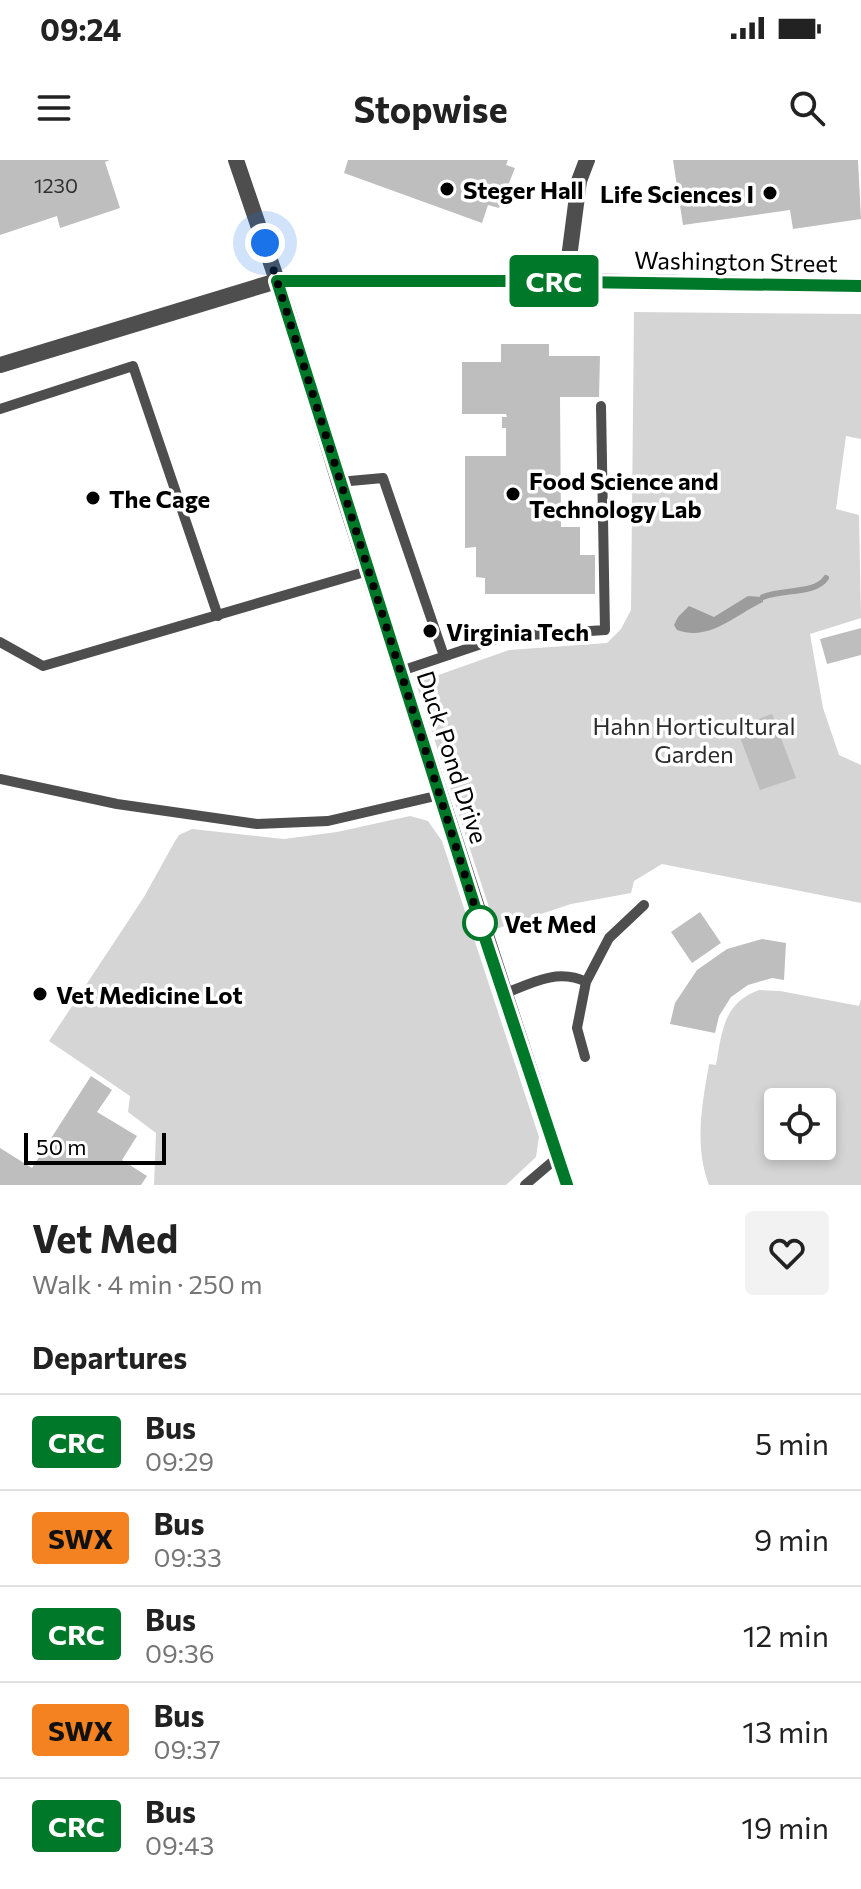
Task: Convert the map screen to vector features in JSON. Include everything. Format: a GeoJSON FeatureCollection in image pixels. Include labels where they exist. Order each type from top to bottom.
{"type":"FeatureCollection","features":[{"type":"Feature","properties":{"kind":"street","name":"Duck Pond Drive"},"geometry":{"type":"LineString","coordinates":[[236,160],[567,1185]]}},
{"type":"Feature","properties":{"kind":"street"},"geometry":{"type":"LineString","coordinates":[[566,281],[579,181],[587,160]]}},
{"type":"Feature","properties":{"kind":"street","name":"Washington Street"},"geometry":{"type":"LineString","coordinates":[[0,365],[277,281],[566,281],[861,286]]}},
{"type":"Feature","properties":{"kind":"lane"},"geometry":{"type":"LineString","coordinates":[[0,409],[133,366],[218,616]]}},
{"type":"Feature","properties":{"kind":"lane"},"geometry":{"type":"LineString","coordinates":[[401,671],[502,637],[605,630],[601,406]]}},
{"type":"Feature","properties":{"kind":"lane"},"geometry":{"type":"LineString","coordinates":[[339,482],[383,478],[444,656]]}},
{"type":"Feature","properties":{"kind":"lane"},"geometry":{"type":"LineString","coordinates":[[0,642],[43,666],[368,571]]}},
{"type":"Feature","properties":{"kind":"lane"},"geometry":{"type":"LineString","coordinates":[[0,779],[117,804],[257,824],[328,821],[440,795]]}},
{"type":"Feature","properties":{"kind":"lane"},"geometry":{"type":"LineString","coordinates":[[585,1057],[577,1028],[586,982],[609,938],[644,905]]}},
{"type":"Feature","properties":{"kind":"lane"},"geometry":{"type":"LineString","coordinates":[[504,994],[552,976],[571,974],[586,982]]}},
{"type":"Feature","properties":{"kind":"lane"},"geometry":{"type":"LineString","coordinates":[[525,1185],[558,1157]]}},
{"type":"Feature","properties":{"kind":"green space","name":"Hahn Horticultural Garden"},"geometry":{"type":"Polygon","coordinates":[[[634,312],[861,314],[861,439],[846,436],[836,509],[859,515],[861,618],[810,634],[823,708],[839,755],[861,765],[861,903],[662,864],[634,881],[631,893],[571,904],[496,929],[416,683],[509,650],[607,643],[621,629],[631,610],[634,312]]]}},
{"type":"Feature","properties":{"kind":"green space"},"geometry":{"type":"Polygon","coordinates":[[[410,816],[428,821],[442,841],[539,1137],[536,1157],[506,1185],[154,1185],[156,1133],[128,1112],[130,1096],[49,1041],[144,897],[179,835],[192,829],[284,839],[337,832],[410,816]]]}},
{"type":"Feature","properties":{"kind":"green space"},"geometry":{"type":"Polygon","coordinates":[[[759,990],[859,1006],[861,999],[861,1185],[709,1185],[701,1140],[709,1064],[716,1065],[726,1020],[738,1003],[759,990]]]}},
{"type":"Feature","properties":{"kind":"shaded area"},"geometry":{"type":"Polygon","coordinates":[[[748,596],[763,597],[763,602],[711,630],[689,633],[677,630],[674,625],[689,606],[714,617],[748,596]]]}},
{"type":"Feature","properties":{"kind":"building"},"geometry":{"type":"Polygon","coordinates":[[[0,160],[110,160],[105,162],[120,208],[60,228],[57,216],[0,235],[0,160]]]}},
{"type":"Feature","properties":{"kind":"building","name":"Steger Hall"},"geometry":{"type":"Polygon","coordinates":[[[348,160],[508,160],[506,165],[515,168],[499,208],[488,205],[482,223],[344,173],[348,160]]]}},
{"type":"Feature","properties":{"kind":"building","name":"Life Sciences I"},"geometry":{"type":"Polygon","coordinates":[[[673,160],[858,160],[861,219],[793,229],[790,210],[683,225],[673,160]]]}},
{"type":"Feature","properties":{"kind":"building","name":"Food Science and Technology Lab"},"geometry":{"type":"Polygon","coordinates":[[[501,344],[549,344],[549,356],[600,356],[599,397],[560,397],[561,527],[580,527],[580,555],[595,555],[595,594],[485,594],[485,578],[476,577],[476,547],[465,548],[465,456],[506,456],[506,428],[502,428],[502,417],[507,417],[506,414],[462,414],[462,362],[501,362],[501,344]]]}},
{"type":"Feature","properties":{"kind":"building"},"geometry":{"type":"Polygon","coordinates":[[[861,628],[861,655],[827,664],[820,639],[861,628]]]}},
{"type":"Feature","properties":{"kind":"building"},"geometry":{"type":"Polygon","coordinates":[[[772,714],[796,778],[760,790],[736,727],[772,714]]]}},
{"type":"Feature","properties":{"kind":"building"},"geometry":{"type":"Polygon","coordinates":[[[700,912],[721,943],[692,963],[671,932],[700,912]]]}},
{"type":"Feature","properties":{"kind":"building"},"geometry":{"type":"Polygon","coordinates":[[[762,939],[786,943],[784,980],[772,978],[748,985],[731,997],[719,1016],[715,1033],[670,1024],[675,1003],[697,970],[727,949],[762,939]]]}},
{"type":"Feature","properties":{"kind":"building"},"geometry":{"type":"Polygon","coordinates":[[[91,1076],[112,1090],[97,1112],[137,1136],[122,1160],[147,1176],[141,1185],[0,1185],[0,1148],[32,1168],[91,1076]]]}},
{"type":"Feature","properties":{"kind":"waterway"},"geometry":{"type":"LineString","coordinates":[[763,597],[815,587],[826,578]]}},
{"type":"Feature","properties":{"kind":"bus line","name":"CRC"},"geometry":{"type":"LineString","coordinates":[[567,1185],[480,923],[277,281],[566,281],[861,286]]}},
{"type":"Feature","properties":{"kind":"place","name":"Steger Hall"},"geometry":{"type":"Point","coordinates":[447,189]}},
{"type":"Feature","properties":{"kind":"place","name":"Life Sciences I"},"geometry":{"type":"Point","coordinates":[770,193]}},
{"type":"Feature","properties":{"kind":"place","name":"Food Science and Technology Lab"},"geometry":{"type":"Point","coordinates":[513,494]}},
{"type":"Feature","properties":{"kind":"place","name":"The Cage"},"geometry":{"type":"Point","coordinates":[93,498]}},
{"type":"Feature","properties":{"kind":"place","name":"Virginia Tech"},"geometry":{"type":"Point","coordinates":[430,631]}},
{"type":"Feature","properties":{"kind":"place","name":"Vet Med"},"geometry":{"type":"Point","coordinates":[480,923]}},
{"type":"Feature","properties":{"kind":"place","name":"Vet Medicine Lot"},"geometry":{"type":"Point","coordinates":[40,994]}},
{"type":"Feature","properties":{"kind":"route"},"geometry":{"type":"LineString","coordinates":[[265,243],[480,923]]}}]}
